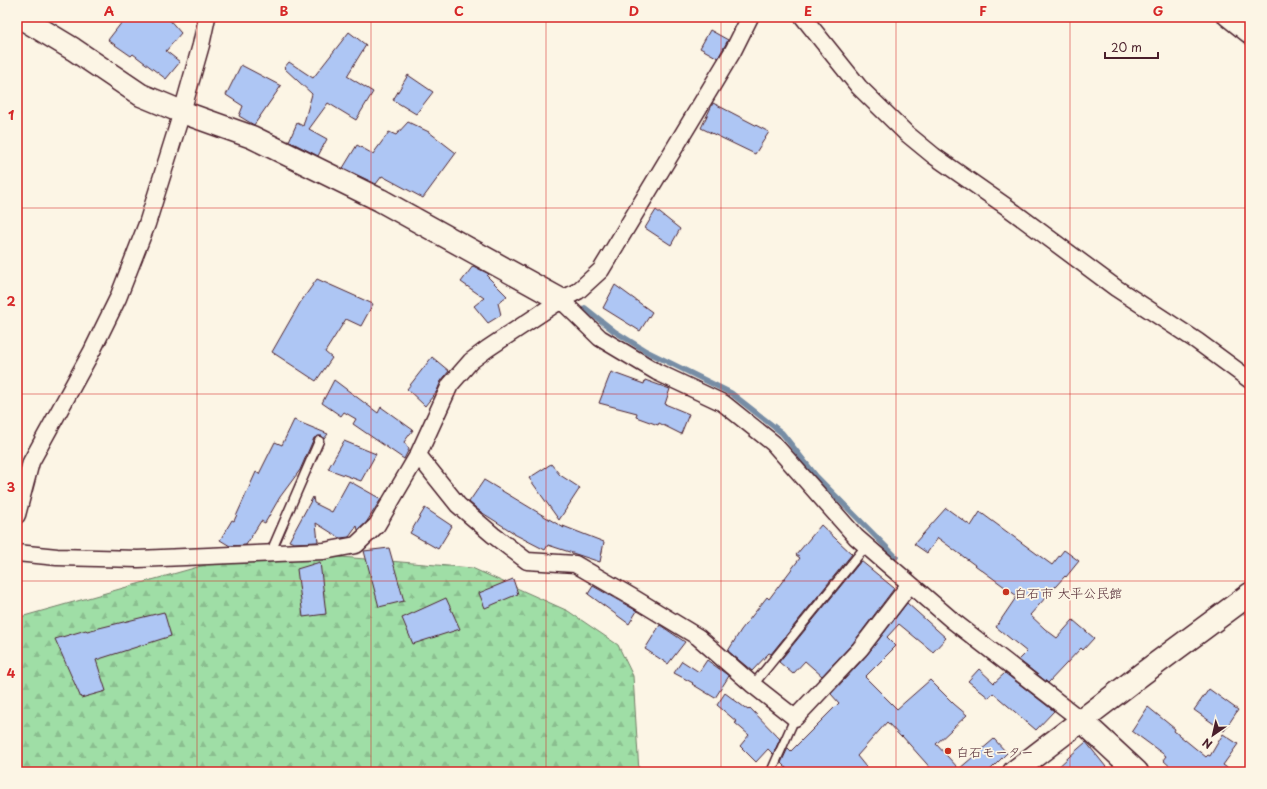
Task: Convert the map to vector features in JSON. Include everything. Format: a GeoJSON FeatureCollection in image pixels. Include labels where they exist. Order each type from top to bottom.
{"type":"FeatureCollection","features":[{"type":"Feature","properties":{"kind":"street"},"geometry":{"type":"LineString","coordinates":[[20,17],[73,49],[142,95],[182,112],[252,137],[380,200],[561,300],[600,338],[657,372],[723,403],[773,443],[856,537],[866,546],[953,621],[1081,720],[1137,772]]}},
{"type":"Feature","properties":{"kind":"street"},"geometry":{"type":"LineString","coordinates":[[17,515],[31,462],[92,351],[118,298],[146,224],[182,112],[201,45],[207,17]]}},
{"type":"Feature","properties":{"kind":"street"},"geometry":{"type":"LineString","coordinates":[[17,553],[57,557],[138,559],[324,551],[356,545],[377,525],[418,455],[450,385],[471,361],[561,300],[578,291],[602,270],[729,58],[750,17]]}},
{"type":"Feature","properties":{"kind":"street"},"geometry":{"type":"LineString","coordinates":[[803,17],[859,87],[906,133],[934,156],[1007,207],[1116,288],[1197,341],[1250,380]]}},
{"type":"Feature","properties":{"kind":"street"},"geometry":{"type":"LineString","coordinates":[[1226,17],[1250,36]]}},
{"type":"Feature","properties":{"kind":"street"},"geometry":{"type":"LineString","coordinates":[[418,455],[458,505],[493,535],[527,561],[575,564],[632,596],[698,637],[753,685],[795,718],[860,649],[910,584]]}},
{"type":"Feature","properties":{"kind":"street"},"geometry":{"type":"LineString","coordinates":[[1014,772],[1250,594]]}},
{"type":"Feature","properties":{"kind":"lane"},"geometry":{"type":"LineString","coordinates":[[270,554],[319,442]]}},
{"type":"Feature","properties":{"kind":"lane"},"geometry":{"type":"LineString","coordinates":[[753,685],[866,546]]}},
{"type":"Feature","properties":{"kind":"lane"},"geometry":{"type":"LineString","coordinates":[[770,772],[795,718]]}},
{"type":"Feature","properties":{"kind":"green space"},"geometry":{"type":"Polygon","coordinates":[[[258,550],[472,568],[568,611],[618,645],[633,676],[639,772],[17,772],[17,618],[258,550]]]}},
{"type":"Feature","properties":{"kind":"building"},"geometry":{"type":"Polygon","coordinates":[[[126,17],[167,17],[181,33],[166,51],[180,62],[166,79],[133,54],[131,56],[108,40],[126,17]]]}},
{"type":"Feature","properties":{"kind":"building"},"geometry":{"type":"Polygon","coordinates":[[[710,30],[728,40],[718,58],[700,48],[710,30]]]}},
{"type":"Feature","properties":{"kind":"building"},"geometry":{"type":"Polygon","coordinates":[[[349,32],[366,45],[347,76],[373,92],[356,120],[328,103],[309,129],[327,139],[318,156],[289,141],[297,123],[303,126],[312,94],[284,68],[289,62],[313,78],[349,32]]]}},
{"type":"Feature","properties":{"kind":"building"},"geometry":{"type":"Polygon","coordinates":[[[241,65],[281,86],[254,125],[239,116],[243,106],[226,95],[241,65]]]}},
{"type":"Feature","properties":{"kind":"building"},"geometry":{"type":"Polygon","coordinates":[[[408,75],[433,92],[416,114],[393,100],[408,75]]]}},
{"type":"Feature","properties":{"kind":"building"},"geometry":{"type":"Polygon","coordinates":[[[713,103],[769,132],[755,154],[701,128],[713,103]]]}},
{"type":"Feature","properties":{"kind":"building"},"geometry":{"type":"Polygon","coordinates":[[[408,122],[429,132],[456,153],[423,198],[382,176],[376,184],[343,168],[357,145],[373,154],[389,132],[396,135],[408,122]]]}},
{"type":"Feature","properties":{"kind":"building"},"geometry":{"type":"Polygon","coordinates":[[[656,210],[680,229],[671,245],[645,228],[656,210]]]}},
{"type":"Feature","properties":{"kind":"building"},"geometry":{"type":"Polygon","coordinates":[[[473,266],[489,274],[487,276],[507,296],[498,303],[501,315],[488,323],[474,306],[484,298],[461,282],[473,266]]]}},
{"type":"Feature","properties":{"kind":"building"},"geometry":{"type":"Polygon","coordinates":[[[317,279],[373,304],[361,326],[346,319],[325,352],[332,358],[316,381],[272,352],[300,303],[317,279]]]}},
{"type":"Feature","properties":{"kind":"building"},"geometry":{"type":"Polygon","coordinates":[[[615,285],[652,312],[640,331],[603,308],[615,285]]]}},
{"type":"Feature","properties":{"kind":"building"},"geometry":{"type":"Polygon","coordinates":[[[432,357],[449,371],[441,381],[437,391],[425,406],[407,389],[432,357]]]}},
{"type":"Feature","properties":{"kind":"building"},"geometry":{"type":"Polygon","coordinates":[[[611,372],[644,384],[645,380],[670,389],[665,404],[689,414],[681,434],[659,423],[658,425],[636,417],[637,413],[599,403],[611,372]]]}},
{"type":"Feature","properties":{"kind":"building"},"geometry":{"type":"Polygon","coordinates":[[[334,380],[378,413],[381,407],[413,430],[404,442],[409,449],[404,459],[353,424],[356,419],[344,412],[341,416],[322,403],[334,380]]]}},
{"type":"Feature","properties":{"kind":"building"},"geometry":{"type":"Polygon","coordinates":[[[294,420],[328,434],[324,439],[322,436],[314,438],[300,470],[280,497],[265,523],[261,521],[246,545],[230,546],[220,540],[232,520],[234,521],[256,472],[259,474],[275,442],[282,445],[294,420]]]}},
{"type":"Feature","properties":{"kind":"building"},"geometry":{"type":"Polygon","coordinates":[[[344,441],[376,454],[361,481],[328,469],[344,441]]]}},
{"type":"Feature","properties":{"kind":"building"},"geometry":{"type":"Polygon","coordinates":[[[551,464],[560,475],[580,488],[559,520],[529,478],[551,464]]]}},
{"type":"Feature","properties":{"kind":"building"},"geometry":{"type":"Polygon","coordinates":[[[484,480],[564,528],[563,526],[604,542],[600,562],[548,545],[545,550],[514,534],[481,512],[469,502],[484,480]]]}},
{"type":"Feature","properties":{"kind":"building"},"geometry":{"type":"Polygon","coordinates":[[[349,481],[381,499],[366,523],[358,530],[357,526],[349,537],[340,538],[316,523],[318,542],[294,543],[289,541],[313,497],[314,503],[332,512],[349,481]]]}},
{"type":"Feature","properties":{"kind":"building"},"geometry":{"type":"Polygon","coordinates":[[[425,508],[452,526],[438,549],[410,533],[425,508]]]}},
{"type":"Feature","properties":{"kind":"building"},"geometry":{"type":"Polygon","coordinates":[[[946,508],[971,526],[980,512],[1052,565],[1064,550],[1079,561],[1030,615],[1057,638],[1073,620],[1094,638],[1083,650],[1081,648],[1048,683],[1019,660],[1027,652],[996,627],[1017,596],[938,538],[927,553],[914,544],[946,508]]]}},
{"type":"Feature","properties":{"kind":"building"},"geometry":{"type":"Polygon","coordinates":[[[821,525],[852,554],[771,654],[769,653],[752,671],[728,651],[741,630],[767,597],[769,599],[800,558],[796,555],[821,525]]]}},
{"type":"Feature","properties":{"kind":"building"},"geometry":{"type":"Polygon","coordinates":[[[389,548],[404,601],[379,607],[364,551],[389,548]]]}},
{"type":"Feature","properties":{"kind":"building"},"geometry":{"type":"Polygon","coordinates":[[[861,561],[894,588],[893,590],[853,643],[822,676],[805,661],[793,674],[779,662],[861,561]]]}},
{"type":"Feature","properties":{"kind":"building"},"geometry":{"type":"Polygon","coordinates":[[[320,562],[326,614],[303,617],[297,569],[320,562]]]}},
{"type":"Feature","properties":{"kind":"building"},"geometry":{"type":"Polygon","coordinates":[[[513,579],[518,594],[485,608],[479,593],[513,579]]]}},
{"type":"Feature","properties":{"kind":"building"},"geometry":{"type":"Polygon","coordinates":[[[593,586],[637,611],[629,624],[588,594],[593,586]]]}},
{"type":"Feature","properties":{"kind":"building"},"geometry":{"type":"Polygon","coordinates":[[[446,598],[460,629],[413,644],[402,618],[446,598]]]}},
{"type":"Feature","properties":{"kind":"building"},"geometry":{"type":"Polygon","coordinates":[[[907,603],[946,638],[933,652],[899,624],[887,637],[896,646],[865,677],[897,709],[930,680],[967,715],[936,744],[959,769],[994,739],[1007,753],[988,772],[934,772],[902,736],[901,737],[887,722],[857,756],[870,772],[790,772],[781,763],[788,748],[791,751],[839,703],[831,694],[867,655],[907,603]]]}},
{"type":"Feature","properties":{"kind":"building"},"geometry":{"type":"Polygon","coordinates":[[[164,612],[171,636],[96,660],[106,691],[81,698],[55,639],[86,630],[164,612]]]}},
{"type":"Feature","properties":{"kind":"building"},"geometry":{"type":"Polygon","coordinates":[[[660,625],[685,642],[668,664],[645,649],[660,625]]]}},
{"type":"Feature","properties":{"kind":"building"},"geometry":{"type":"Polygon","coordinates":[[[707,660],[729,676],[715,698],[692,684],[693,683],[674,673],[682,661],[699,672],[707,660]]]}},
{"type":"Feature","properties":{"kind":"building"},"geometry":{"type":"Polygon","coordinates":[[[979,669],[994,683],[1005,673],[1054,711],[1036,730],[993,693],[989,698],[968,681],[979,669]]]}},
{"type":"Feature","properties":{"kind":"building"},"geometry":{"type":"Polygon","coordinates":[[[1209,689],[1238,710],[1224,731],[1194,710],[1209,689]]]}},
{"type":"Feature","properties":{"kind":"building"},"geometry":{"type":"Polygon","coordinates":[[[725,693],[748,710],[750,708],[780,739],[773,754],[768,749],[756,762],[740,746],[749,735],[735,723],[737,722],[717,705],[725,693]]]}},
{"type":"Feature","properties":{"kind":"building"},"geometry":{"type":"Polygon","coordinates":[[[1148,707],[1175,729],[1174,731],[1206,757],[1208,755],[1210,756],[1223,734],[1238,744],[1223,765],[1233,772],[1176,772],[1163,760],[1166,756],[1132,731],[1148,707]]]}},
{"type":"Feature","properties":{"kind":"building"},"geometry":{"type":"Polygon","coordinates":[[[1086,742],[1110,772],[1053,772],[1070,756],[1086,742]]]}},
{"type":"Feature","properties":{"kind":"waterway"},"geometry":{"type":"LineString","coordinates":[[585,308],[614,331],[646,351],[731,393],[782,433],[816,476],[896,557]]}},
{"type":"Feature","properties":{"kind":"place","name":"白石市 大平公民館"},"geometry":{"type":"Point","coordinates":[1006,592]}},
{"type":"Feature","properties":{"kind":"place","name":"白石モーター"},"geometry":{"type":"Point","coordinates":[948,751]}}]}
